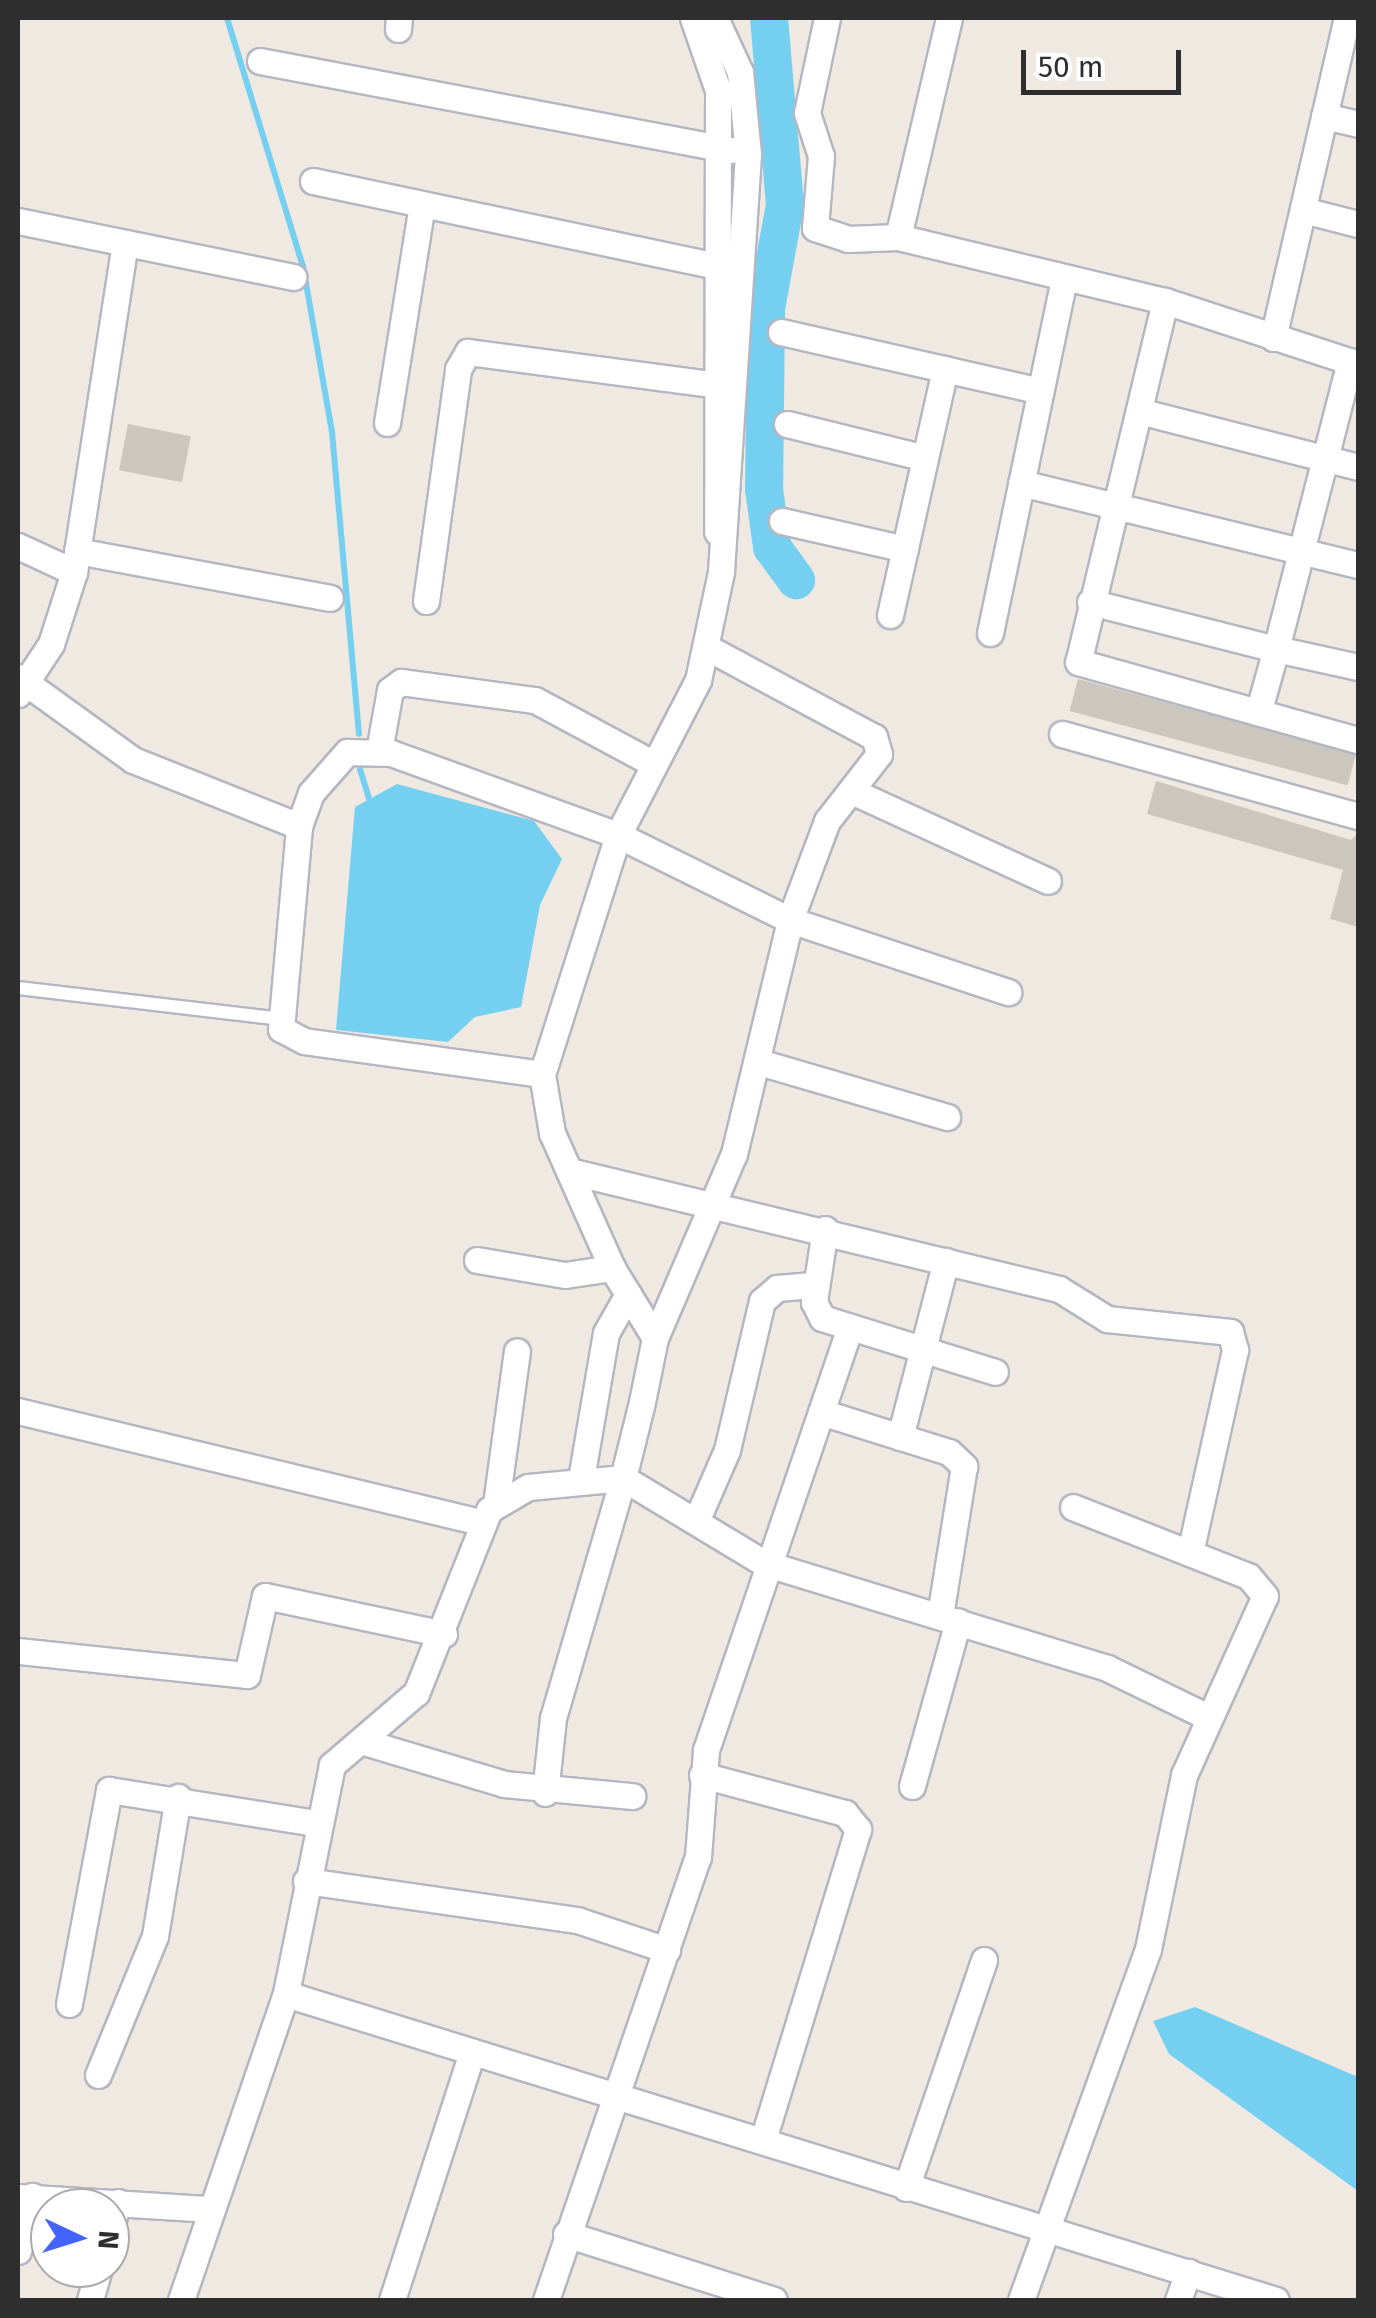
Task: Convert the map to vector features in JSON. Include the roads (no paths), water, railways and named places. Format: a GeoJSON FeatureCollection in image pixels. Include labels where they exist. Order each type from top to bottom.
{"type":"FeatureCollection","features":[{"type":"Feature","properties":{"kind":"street"},"geometry":{"type":"LineString","coordinates":[[693,18],[718,90],[711,510],[724,546]]}},
{"type":"Feature","properties":{"kind":"street"},"geometry":{"type":"LineString","coordinates":[[656,1338],[612,1268],[569,1171],[546,1115],[542,1074],[618,834],[708,648],[724,546],[748,154],[740,72],[715,18]]}},
{"type":"Feature","properties":{"kind":"street"},"geometry":{"type":"LineString","coordinates":[[827,18],[808,112],[822,167],[815,228],[848,239],[898,237],[1165,301],[1354,363],[1258,713]]}},
{"type":"Feature","properties":{"kind":"street"},"geometry":{"type":"LineString","coordinates":[[898,237],[950,18]]}},
{"type":"Feature","properties":{"kind":"street"},"geometry":{"type":"LineString","coordinates":[[1273,338],[1348,18],[1358,20]]}},
{"type":"Feature","properties":{"kind":"street"},"geometry":{"type":"LineString","coordinates":[[260,61],[748,154]]}},
{"type":"Feature","properties":{"kind":"street"},"geometry":{"type":"LineString","coordinates":[[1324,116],[1358,124]]}},
{"type":"Feature","properties":{"kind":"street"},"geometry":{"type":"LineString","coordinates":[[314,181],[421,210],[713,264]]}},
{"type":"Feature","properties":{"kind":"street"},"geometry":{"type":"LineString","coordinates":[[387,422],[421,210]]}},
{"type":"Feature","properties":{"kind":"street"},"geometry":{"type":"LineString","coordinates":[[1303,210],[1358,224]]}},
{"type":"Feature","properties":{"kind":"street"},"geometry":{"type":"LineString","coordinates":[[18,221],[293,277]]}},
{"type":"Feature","properties":{"kind":"street"},"geometry":{"type":"LineString","coordinates":[[126,243],[76,562],[51,644],[20,685],[132,760],[299,826]]}},
{"type":"Feature","properties":{"kind":"street"},"geometry":{"type":"LineString","coordinates":[[990,633],[1064,278]]}},
{"type":"Feature","properties":{"kind":"street"},"geometry":{"type":"LineString","coordinates":[[1165,301],[1077,655],[1084,668],[1358,740]]}},
{"type":"Feature","properties":{"kind":"street"},"geometry":{"type":"LineString","coordinates":[[781,332],[1040,391]]}},
{"type":"Feature","properties":{"kind":"street"},"geometry":{"type":"LineString","coordinates":[[426,601],[458,370],[468,352],[711,384]]}},
{"type":"Feature","properties":{"kind":"street"},"geometry":{"type":"LineString","coordinates":[[890,615],[944,369]]}},
{"type":"Feature","properties":{"kind":"street"},"geometry":{"type":"LineString","coordinates":[[1138,411],[1358,467]]}},
{"type":"Feature","properties":{"kind":"street"},"geometry":{"type":"LineString","coordinates":[[787,424],[925,458]]}},
{"type":"Feature","properties":{"kind":"street"},"geometry":{"type":"LineString","coordinates":[[1021,482],[1358,565]]}},
{"type":"Feature","properties":{"kind":"street"},"geometry":{"type":"LineString","coordinates":[[782,521],[905,548]]}},
{"type":"Feature","properties":{"kind":"street"},"geometry":{"type":"LineString","coordinates":[[18,546],[76,562],[330,598]]}},
{"type":"Feature","properties":{"kind":"street"},"geometry":{"type":"LineString","coordinates":[[1090,602],[1358,667]]}},
{"type":"Feature","properties":{"kind":"street"},"geometry":{"type":"LineString","coordinates":[[545,1792],[553,1718],[623,1478],[656,1338],[708,1208],[759,1062],[790,920],[827,821],[856,793],[879,754],[874,737],[708,648]]}},
{"type":"Feature","properties":{"kind":"street"},"geometry":{"type":"LineString","coordinates":[[379,750],[390,690],[400,682],[535,700],[652,762]]}},
{"type":"Feature","properties":{"kind":"street"},"geometry":{"type":"LineString","coordinates":[[1062,734],[1358,816]]}},
{"type":"Feature","properties":{"kind":"street"},"geometry":{"type":"LineString","coordinates":[[542,1074],[290,1038],[280,1018],[299,826],[330,767],[347,752],[379,750],[618,834],[790,920],[1008,992]]}},
{"type":"Feature","properties":{"kind":"street"},"geometry":{"type":"LineString","coordinates":[[856,793],[1048,881]]}},
{"type":"Feature","properties":{"kind":"street"},"geometry":{"type":"LineString","coordinates":[[759,1062],[947,1117]]}},
{"type":"Feature","properties":{"kind":"street"},"geometry":{"type":"LineString","coordinates":[[569,1171],[708,1208],[825,1229],[1059,1289],[1107,1319],[1230,1332],[1235,1350],[1190,1553]]}},
{"type":"Feature","properties":{"kind":"street"},"geometry":{"type":"LineString","coordinates":[[825,1229],[814,1285],[822,1318],[996,1372]]}},
{"type":"Feature","properties":{"kind":"street"},"geometry":{"type":"LineString","coordinates":[[477,1260],[565,1275],[612,1268]]}},
{"type":"Feature","properties":{"kind":"street"},"geometry":{"type":"LineString","coordinates":[[900,1438],[946,1261]]}},
{"type":"Feature","properties":{"kind":"street"},"geometry":{"type":"LineString","coordinates":[[697,1519],[727,1450],[762,1301],[778,1288],[814,1285]]}},
{"type":"Feature","properties":{"kind":"street"},"geometry":{"type":"LineString","coordinates":[[582,1479],[606,1333],[628,1294]]}},
{"type":"Feature","properties":{"kind":"street"},"geometry":{"type":"LineString","coordinates":[[546,2300],[704,1832],[702,1775],[764,1563],[850,1326]]}},
{"type":"Feature","properties":{"kind":"street"},"geometry":{"type":"LineString","coordinates":[[181,2300],[207,2209],[286,1994],[316,1823],[332,1765],[416,1693],[444,1634],[488,1513],[516,1351]]}},
{"type":"Feature","properties":{"kind":"street"},"geometry":{"type":"LineString","coordinates":[[18,1411],[488,1513],[528,1487],[623,1478],[697,1519],[764,1563],[1107,1668],[1210,1718]]}},
{"type":"Feature","properties":{"kind":"street"},"geometry":{"type":"LineString","coordinates":[[821,1412],[949,1452],[964,1466],[949,1618],[912,1786]]}},
{"type":"Feature","properties":{"kind":"street"},"geometry":{"type":"LineString","coordinates":[[1021,2300],[1148,1949],[1184,1775],[1264,1586],[1073,1507]]}},
{"type":"Feature","properties":{"kind":"street"},"geometry":{"type":"LineString","coordinates":[[18,1651],[247,1675],[264,1596],[444,1634]]}},
{"type":"Feature","properties":{"kind":"street"},"geometry":{"type":"LineString","coordinates":[[361,1741],[545,1792],[632,1796]]}},
{"type":"Feature","properties":{"kind":"street"},"geometry":{"type":"LineString","coordinates":[[702,1775],[845,1813],[858,1829],[763,2140]]}},
{"type":"Feature","properties":{"kind":"street"},"geometry":{"type":"LineString","coordinates":[[69,2004],[103,1796],[118,1786],[316,1823]]}},
{"type":"Feature","properties":{"kind":"street"},"geometry":{"type":"LineString","coordinates":[[98,2075],[155,1936],[178,1798]]}},
{"type":"Feature","properties":{"kind":"street"},"geometry":{"type":"LineString","coordinates":[[306,1882],[544,1914],[667,1950]]}},
{"type":"Feature","properties":{"kind":"street"},"geometry":{"type":"LineString","coordinates":[[906,2188],[984,1960]]}},
{"type":"Feature","properties":{"kind":"street"},"geometry":{"type":"LineString","coordinates":[[286,1994],[1276,2300]]}},
{"type":"Feature","properties":{"kind":"street"},"geometry":{"type":"LineString","coordinates":[[392,2300],[472,2052]]}},
{"type":"Feature","properties":{"kind":"street"},"geometry":{"type":"LineString","coordinates":[[18,2250],[25,2197]]}},
{"type":"Feature","properties":{"kind":"street"},"geometry":{"type":"LineString","coordinates":[[130,2203],[207,2209]]}},
{"type":"Feature","properties":{"kind":"street"},"geometry":{"type":"LineString","coordinates":[[566,2234],[774,2300]]}},
{"type":"Feature","properties":{"kind":"street"},"geometry":{"type":"LineString","coordinates":[[1178,2300],[1188,2272]]}},
{"type":"Feature","properties":{"kind":"lane"},"geometry":{"type":"LineString","coordinates":[[18,988],[174,999],[280,1018]]}},
{"type":"Feature","properties":{"kind":"water"},"geometry":{"type":"Polygon","coordinates":[[[397,784],[534,821],[562,859],[540,905],[521,1007],[475,1017],[448,1042],[336,1030],[355,807],[397,784]]]}},
{"type":"Feature","properties":{"kind":"water"},"geometry":{"type":"Polygon","coordinates":[[[1195,2007],[1358,2077],[1358,2191],[1169,2054],[1153,2021],[1195,2007]]]}},
{"type":"Feature","properties":{"kind":"waterway"},"geometry":{"type":"LineString","coordinates":[[227,18],[303,266],[332,432],[359,734]]}},
{"type":"Feature","properties":{"kind":"waterway"},"geometry":{"type":"LineString","coordinates":[[769,18],[785,205],[766,309],[764,489],[772,547],[796,580]]}},
{"type":"Feature","properties":{"kind":"waterway"},"geometry":{"type":"LineString","coordinates":[[360,769],[371,804]]}}]}
